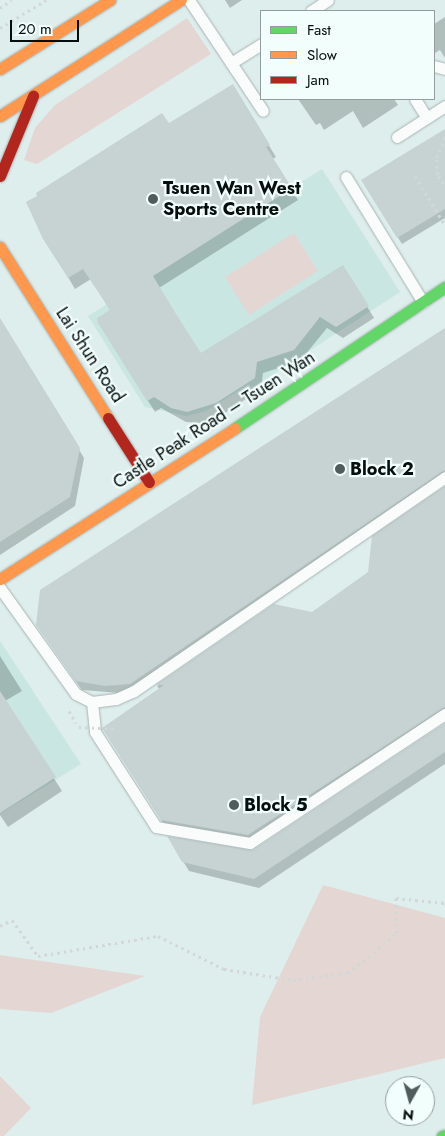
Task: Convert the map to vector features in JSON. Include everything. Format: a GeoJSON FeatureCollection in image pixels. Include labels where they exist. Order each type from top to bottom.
{"type":"FeatureCollection","features":[{"type":"Feature","properties":{"kind":"street"},"geometry":{"type":"LineString","coordinates":[[0,69],[110,0]]}},
{"type":"Feature","properties":{"kind":"street"},"geometry":{"type":"LineString","coordinates":[[0,116],[181,0]]}},
{"type":"Feature","properties":{"kind":"street"},"geometry":{"type":"LineString","coordinates":[[0,176],[33,96]]}},
{"type":"Feature","properties":{"kind":"street","name":"Lai Shun Road"},"geometry":{"type":"LineString","coordinates":[[0,247],[150,482]]}},
{"type":"Feature","properties":{"kind":"street","name":"Castle Peak Road – Tsuen Wan"},"geometry":{"type":"LineString","coordinates":[[0,579],[279,400],[445,287]]}},
{"type":"Feature","properties":{"kind":"lane"},"geometry":{"type":"LineString","coordinates":[[189,0],[263,111]]}},
{"type":"Feature","properties":{"kind":"lane"},"geometry":{"type":"LineString","coordinates":[[313,10],[328,0]]}},
{"type":"Feature","properties":{"kind":"lane"},"geometry":{"type":"LineString","coordinates":[[231,63],[260,45]]}},
{"type":"Feature","properties":{"kind":"lane"},"geometry":{"type":"LineString","coordinates":[[416,100],[427,118]]}},
{"type":"Feature","properties":{"kind":"lane"},"geometry":{"type":"LineString","coordinates":[[397,137],[445,106]]}},
{"type":"Feature","properties":{"kind":"lane"},"geometry":{"type":"LineString","coordinates":[[346,177],[423,302]]}},
{"type":"Feature","properties":{"kind":"lane"},"geometry":{"type":"LineString","coordinates":[[0,588],[76,694],[92,702],[116,699],[134,691],[445,477]]}},
{"type":"Feature","properties":{"kind":"lane"},"geometry":{"type":"LineString","coordinates":[[92,702],[95,732],[156,827],[250,844],[445,714]]}},
{"type":"Feature","properties":{"kind":"path"},"geometry":{"type":"LineString","coordinates":[[0,8],[12,0]]}},
{"type":"Feature","properties":{"kind":"path"},"geometry":{"type":"LineString","coordinates":[[0,28],[46,0]]}},
{"type":"Feature","properties":{"kind":"path"},"geometry":{"type":"LineString","coordinates":[[445,137],[436,159],[438,176],[445,187]]}},
{"type":"Feature","properties":{"kind":"path"},"geometry":{"type":"LineString","coordinates":[[415,176],[445,225]]}},
{"type":"Feature","properties":{"kind":"path"},"geometry":{"type":"LineString","coordinates":[[79,728],[114,729]]}},
{"type":"Feature","properties":{"kind":"path"},"geometry":{"type":"LineString","coordinates":[[0,926],[12,920],[38,956],[158,936],[224,969],[293,980],[348,973],[397,933],[396,898],[445,903]]}},
{"type":"Feature","properties":{"kind":"shaded area"},"geometry":{"type":"Polygon","coordinates":[[[187,18],[211,54],[37,164],[24,160],[35,128],[55,105],[187,18]]]}},
{"type":"Feature","properties":{"kind":"shaded area"},"geometry":{"type":"Polygon","coordinates":[[[322,169],[400,292],[252,388],[249,384],[206,411],[186,416],[145,407],[88,316],[322,169]]]}},
{"type":"Feature","properties":{"kind":"shaded area"},"geometry":{"type":"Polygon","coordinates":[[[294,233],[318,271],[249,315],[225,277],[294,233]]]}},
{"type":"Feature","properties":{"kind":"shaded area"},"geometry":{"type":"Polygon","coordinates":[[[0,641],[81,764],[0,814],[0,641]]]}},
{"type":"Feature","properties":{"kind":"shaded area"},"geometry":{"type":"Polygon","coordinates":[[[323,885],[445,918],[445,1058],[252,1105],[260,1017],[323,885]]]}},
{"type":"Feature","properties":{"kind":"shaded area"},"geometry":{"type":"Polygon","coordinates":[[[0,955],[145,976],[51,1013],[0,1009],[0,955]]]}},
{"type":"Feature","properties":{"kind":"shaded area"},"geometry":{"type":"Polygon","coordinates":[[[0,1076],[31,1108],[4,1136],[0,1136],[0,1076]]]}},
{"type":"Feature","properties":{"kind":"building","name":"Tsuen Wan West Sports Centre"},"geometry":{"type":"Polygon","coordinates":[[[233,84],[270,145],[266,147],[292,188],[153,276],[176,314],[201,353],[343,265],[369,306],[336,327],[320,317],[294,350],[257,362],[255,378],[216,403],[187,412],[171,408],[154,397],[147,401],[98,323],[97,318],[110,310],[83,269],[68,278],[43,239],[26,202],[37,196],[36,193],[162,113],[169,123],[233,84]]]}},
{"type":"Feature","properties":{"kind":"building"},"geometry":{"type":"Polygon","coordinates":[[[445,129],[445,209],[397,238],[361,180],[445,129]]]}},
{"type":"Feature","properties":{"kind":"building"},"geometry":{"type":"Polygon","coordinates":[[[0,318],[80,448],[70,497],[0,542],[0,318]]]}},
{"type":"Feature","properties":{"kind":"building"},"geometry":{"type":"Polygon","coordinates":[[[445,328],[445,470],[130,684],[105,686],[76,681],[36,625],[40,590],[445,328]]]}},
{"type":"Feature","properties":{"kind":"building"},"geometry":{"type":"Polygon","coordinates":[[[445,486],[445,707],[248,835],[161,820],[102,728],[164,685],[156,685],[274,604],[312,612],[368,572],[372,536],[445,486]]]}},
{"type":"Feature","properties":{"kind":"building"},"geometry":{"type":"Polygon","coordinates":[[[0,691],[56,777],[0,813],[0,691]]]}},
{"type":"Feature","properties":{"kind":"building"},"geometry":{"type":"Polygon","coordinates":[[[445,723],[445,752],[254,879],[182,862],[167,836],[253,850],[445,723]]]}},
{"type":"Feature","properties":{"kind":"traffic: fast"},"geometry":{"type":"LineString","coordinates":[[235,428],[445,287]]}},
{"type":"Feature","properties":{"kind":"traffic: slow"},"geometry":{"type":"LineString","coordinates":[[0,69],[110,0]]}},
{"type":"Feature","properties":{"kind":"traffic: slow"},"geometry":{"type":"LineString","coordinates":[[0,116],[181,0]]}},
{"type":"Feature","properties":{"kind":"traffic: slow"},"geometry":{"type":"LineString","coordinates":[[0,247],[108,418]]}},
{"type":"Feature","properties":{"kind":"traffic: slow"},"geometry":{"type":"LineString","coordinates":[[0,579],[235,428]]}},
{"type":"Feature","properties":{"kind":"traffic: jam"},"geometry":{"type":"LineString","coordinates":[[0,176],[33,96]]}},
{"type":"Feature","properties":{"kind":"traffic: jam"},"geometry":{"type":"LineString","coordinates":[[108,418],[149,482]]}},
{"type":"Feature","properties":{"kind":"place","name":"Tsuen Wan West Sports Centre"},"geometry":{"type":"Point","coordinates":[153,199]}},
{"type":"Feature","properties":{"kind":"place","name":"Block 2"},"geometry":{"type":"Point","coordinates":[340,469]}},
{"type":"Feature","properties":{"kind":"place","name":"Block 5"},"geometry":{"type":"Point","coordinates":[234,805]}}]}
